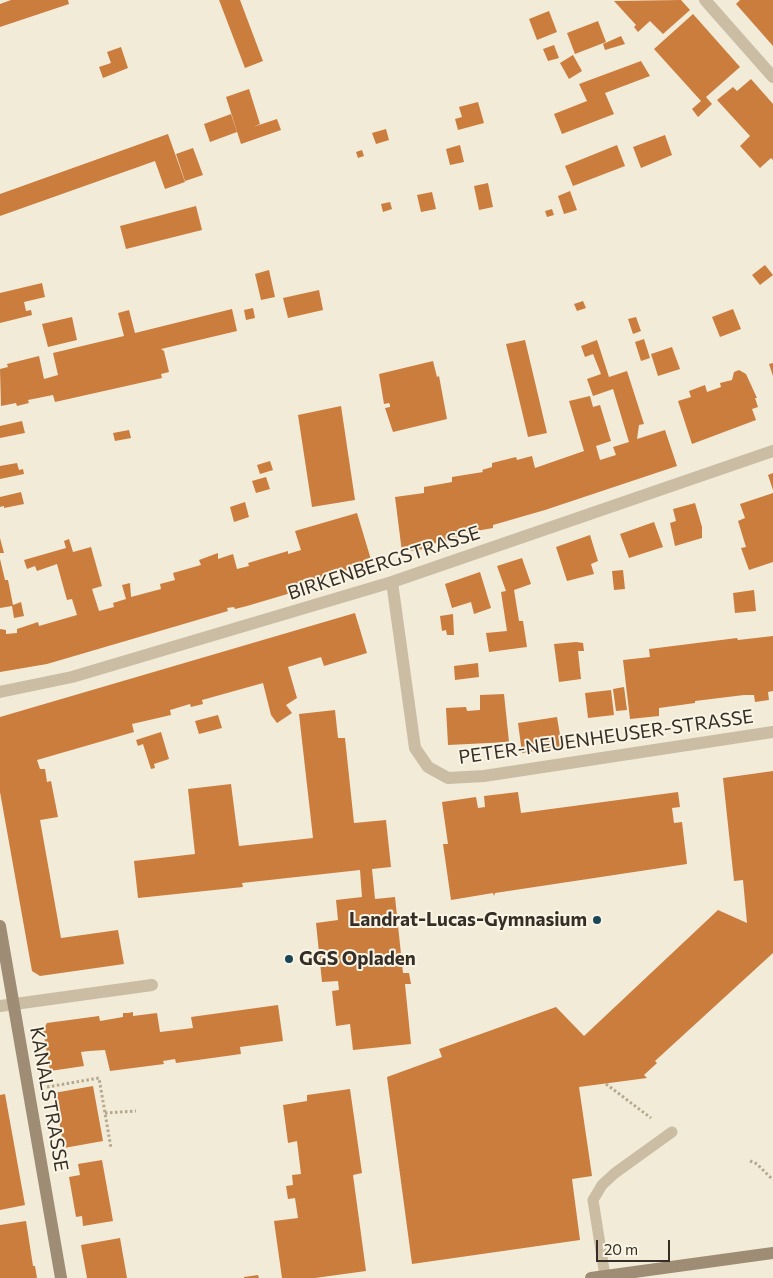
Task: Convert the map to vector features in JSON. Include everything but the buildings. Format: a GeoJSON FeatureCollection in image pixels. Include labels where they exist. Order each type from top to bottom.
{"type":"FeatureCollection","features":[{"type":"Feature","properties":{"kind":"street"},"geometry":{"type":"LineString","coordinates":[[705,0],[773,77]]}},
{"type":"Feature","properties":{"kind":"street","name":"BIRKENBERGSTRASSE"},"geometry":{"type":"LineString","coordinates":[[0,692],[72,677],[392,582],[773,451]]}},
{"type":"Feature","properties":{"kind":"street","name":"PETER-NEUENHEUSER-STRASSE"},"geometry":{"type":"LineString","coordinates":[[392,582],[415,748],[428,767],[448,778],[484,776],[773,732]]}},
{"type":"Feature","properties":{"kind":"street","name":"KANALSTRASSE"},"geometry":{"type":"LineString","coordinates":[[0,926],[61,1278]]}},
{"type":"Feature","properties":{"kind":"street"},"geometry":{"type":"LineString","coordinates":[[0,1006],[152,986]]}},
{"type":"Feature","properties":{"kind":"street"},"geometry":{"type":"LineString","coordinates":[[591,1278],[773,1253]]}},
{"type":"Feature","properties":{"kind":"lane"},"geometry":{"type":"LineString","coordinates":[[606,1276],[593,1200],[602,1185],[615,1173],[672,1132]]}},
{"type":"Feature","properties":{"kind":"path"},"geometry":{"type":"LineString","coordinates":[[29,1091],[99,1078],[111,1148]]}},
{"type":"Feature","properties":{"kind":"path"},"geometry":{"type":"LineString","coordinates":[[606,1084],[650,1118]]}},
{"type":"Feature","properties":{"kind":"path"},"geometry":{"type":"LineString","coordinates":[[105,1113],[136,1111]]}},
{"type":"Feature","properties":{"kind":"path"},"geometry":{"type":"LineString","coordinates":[[750,1161],[757,1164],[773,1180]]}},
{"type":"Feature","properties":{"kind":"place","name":"Landrat-Lucas-Gymnasium"},"geometry":{"type":"Point","coordinates":[597,920]}},
{"type":"Feature","properties":{"kind":"place","name":"GGS Opladen"},"geometry":{"type":"Point","coordinates":[289,959]}}]}
